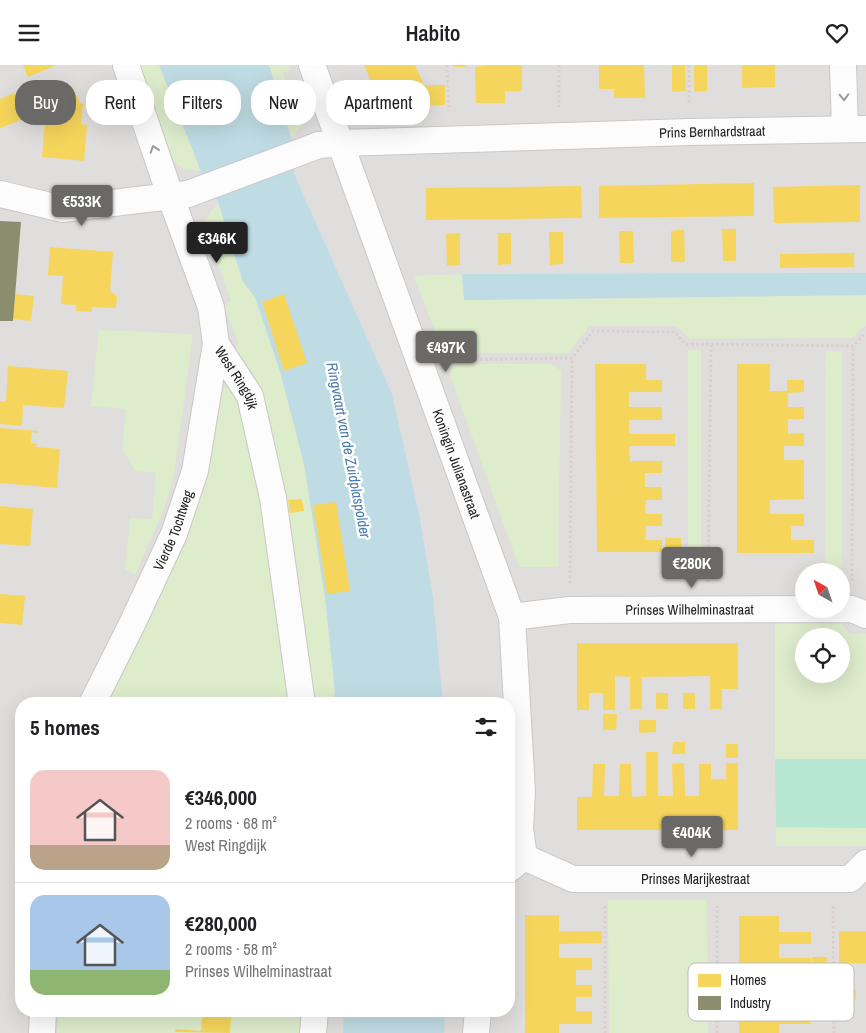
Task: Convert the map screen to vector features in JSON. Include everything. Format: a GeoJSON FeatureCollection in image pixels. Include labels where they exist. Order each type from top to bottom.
{"type":"FeatureCollection","features":[{"type":"Feature","properties":{"kind":"street","name":"West Ringdijk"},"geometry":{"type":"LineString","coordinates":[[126,65],[179,195],[210,307],[216,344],[250,396],[273,498],[301,697]]}},
{"type":"Feature","properties":{"kind":"street","name":"Koningin Julianastraat"},"geometry":{"type":"LineString","coordinates":[[312,65],[330,144],[419,360],[512,617],[522,792],[516,863]]}},
{"type":"Feature","properties":{"kind":"street"},"geometry":{"type":"LineString","coordinates":[[843,65],[856,129]]}},
{"type":"Feature","properties":{"kind":"street","name":"Prins Bernhardstraat"},"geometry":{"type":"LineString","coordinates":[[0,194],[63,209],[179,195],[330,144],[690,132],[856,129]]}},
{"type":"Feature","properties":{"kind":"street","name":"Vierde Tochtweg"},"geometry":{"type":"LineString","coordinates":[[96,697],[132,625],[174,534],[195,471],[216,344]]}},
{"type":"Feature","properties":{"kind":"street","name":"Prinses Wilhelminastraat"},"geometry":{"type":"LineString","coordinates":[[512,617],[569,610],[708,609],[859,612]]}},
{"type":"Feature","properties":{"kind":"street","name":"Prinses Marijkestraat"},"geometry":{"type":"LineString","coordinates":[[516,863],[573,879],[717,878],[832,880],[850,879],[866,863]]}},
{"type":"Feature","properties":{"kind":"street"},"geometry":{"type":"LineString","coordinates":[[42,1033],[43,1017]]}},
{"type":"Feature","properties":{"kind":"street"},"geometry":{"type":"LineString","coordinates":[[313,1033],[314,1017]]}},
{"type":"Feature","properties":{"kind":"street"},"geometry":{"type":"LineString","coordinates":[[476,1033],[477,1017]]}},
{"type":"Feature","properties":{"kind":"path"},"geometry":{"type":"LineString","coordinates":[[447,65],[450,140]]}},
{"type":"Feature","properties":{"kind":"path"},"geometry":{"type":"LineString","coordinates":[[559,65],[559,136]]}},
{"type":"Feature","properties":{"kind":"path"},"geometry":{"type":"LineString","coordinates":[[689,65],[690,132]]}},
{"type":"Feature","properties":{"kind":"path"},"geometry":{"type":"LineString","coordinates":[[569,610],[572,358],[593,331],[675,332],[686,344],[711,345],[853,346],[866,333]]}},
{"type":"Feature","properties":{"kind":"path"},"geometry":{"type":"LineString","coordinates":[[708,609],[711,345]]}},
{"type":"Feature","properties":{"kind":"path"},"geometry":{"type":"LineString","coordinates":[[853,346],[859,612]]}},
{"type":"Feature","properties":{"kind":"path"},"geometry":{"type":"LineString","coordinates":[[419,360],[572,358]]}},
{"type":"Feature","properties":{"kind":"path"},"geometry":{"type":"LineString","coordinates":[[717,878],[717,963]]}},
{"type":"Feature","properties":{"kind":"path"},"geometry":{"type":"LineString","coordinates":[[605,879],[605,1033]]}},
{"type":"Feature","properties":{"kind":"path"},"geometry":{"type":"LineString","coordinates":[[832,880],[833,963]]}},
{"type":"Feature","properties":{"kind":"shaded area"},"geometry":{"type":"Polygon","coordinates":[[[0,65],[866,65],[866,1033],[0,1033],[0,65]]]}},
{"type":"Feature","properties":{"kind":"green space"},"geometry":{"type":"Polygon","coordinates":[[[135,65],[159,65],[165,80],[164,125],[183,125],[201,171],[182,168],[172,162],[154,115],[154,80],[141,80],[135,65]]]}},
{"type":"Feature","properties":{"kind":"green space"},"geometry":{"type":"Polygon","coordinates":[[[269,65],[288,65],[290,69],[283,73],[286,80],[274,80],[269,65]]]}},
{"type":"Feature","properties":{"kind":"green space"},"geometry":{"type":"Polygon","coordinates":[[[287,125],[302,125],[291,138],[287,125]]]}},
{"type":"Feature","properties":{"kind":"green space"},"geometry":{"type":"Polygon","coordinates":[[[218,202],[243,282],[255,297],[280,371],[304,464],[325,597],[334,697],[305,697],[232,358],[238,342],[224,305],[231,301],[203,223],[218,202]]]}},
{"type":"Feature","properties":{"kind":"green space"},"geometry":{"type":"Polygon","coordinates":[[[462,274],[464,300],[866,295],[866,326],[852,338],[690,339],[676,326],[590,326],[568,353],[451,353],[441,347],[414,276],[462,274]]]}},
{"type":"Feature","properties":{"kind":"green space"},"geometry":{"type":"Polygon","coordinates":[[[99,330],[193,334],[174,475],[164,509],[135,575],[125,569],[130,518],[152,519],[156,473],[135,471],[122,448],[126,409],[91,406],[99,330]]]}},
{"type":"Feature","properties":{"kind":"green space"},"geometry":{"type":"Polygon","coordinates":[[[688,350],[701,350],[701,568],[688,567],[688,350]]]}},
{"type":"Feature","properties":{"kind":"green space"},"geometry":{"type":"Polygon","coordinates":[[[826,351],[842,351],[842,563],[825,563],[826,351]]]}},
{"type":"Feature","properties":{"kind":"green space"},"geometry":{"type":"Polygon","coordinates":[[[453,364],[551,364],[561,371],[558,567],[519,567],[450,375],[453,364]]]}},
{"type":"Feature","properties":{"kind":"green space"},"geometry":{"type":"Polygon","coordinates":[[[225,386],[234,391],[252,434],[292,697],[109,697],[170,575],[190,525],[218,394],[225,386]]]}},
{"type":"Feature","properties":{"kind":"green space"},"geometry":{"type":"Polygon","coordinates":[[[775,621],[839,621],[845,628],[795,628],[795,683],[850,683],[850,634],[866,634],[866,759],[775,759],[775,621]]]}},
{"type":"Feature","properties":{"kind":"green space"},"geometry":{"type":"Polygon","coordinates":[[[775,759],[866,759],[866,828],[776,827],[775,759]]]}},
{"type":"Feature","properties":{"kind":"green space"},"geometry":{"type":"Polygon","coordinates":[[[776,827],[866,828],[866,846],[776,846],[776,827]]]}},
{"type":"Feature","properties":{"kind":"green space"},"geometry":{"type":"Polygon","coordinates":[[[608,900],[707,900],[707,963],[688,963],[688,1021],[708,1021],[708,1033],[609,1033],[608,900]]]}},
{"type":"Feature","properties":{"kind":"green space"},"geometry":{"type":"Polygon","coordinates":[[[58,1017],[303,1017],[302,1033],[57,1033],[58,1017]]]}},
{"type":"Feature","properties":{"kind":"water","name":"Ringvaart van de Zuidplaspolder"},"geometry":{"type":"Polygon","coordinates":[[[159,65],[269,65],[274,80],[251,80],[251,125],[287,125],[291,138],[294,174],[392,394],[420,519],[433,598],[442,697],[334,697],[325,597],[304,464],[280,371],[255,297],[243,282],[218,202],[201,171],[183,125],[241,125],[241,80],[165,80],[159,65]]]}},
{"type":"Feature","properties":{"kind":"water"},"geometry":{"type":"Polygon","coordinates":[[[866,273],[866,295],[464,300],[462,274],[866,273]]]}},
{"type":"Feature","properties":{"kind":"water"},"geometry":{"type":"Polygon","coordinates":[[[344,1017],[445,1017],[444,1033],[343,1033],[344,1017]]]}},
{"type":"Feature","properties":{"kind":"building: Homes"},"geometry":{"type":"Polygon","coordinates":[[[23,65],[57,65],[28,77],[23,65]]]}},
{"type":"Feature","properties":{"kind":"building: Homes"},"geometry":{"type":"Polygon","coordinates":[[[364,65],[415,65],[422,80],[411,80],[370,80],[364,65]]]}},
{"type":"Feature","properties":{"kind":"building: Homes"},"geometry":{"type":"Polygon","coordinates":[[[453,65],[466,65],[466,67],[454,67],[453,65]]]}},
{"type":"Feature","properties":{"kind":"building: Homes"},"geometry":{"type":"Polygon","coordinates":[[[522,65],[522,91],[505,91],[505,103],[476,103],[475,67],[522,65]]]}},
{"type":"Feature","properties":{"kind":"building: Homes"},"geometry":{"type":"Polygon","coordinates":[[[599,65],[644,65],[645,98],[614,98],[614,89],[599,89],[599,65]]]}},
{"type":"Feature","properties":{"kind":"building: Homes"},"geometry":{"type":"Polygon","coordinates":[[[672,65],[685,65],[686,91],[672,92],[672,65]]]}},
{"type":"Feature","properties":{"kind":"building: Homes"},"geometry":{"type":"Polygon","coordinates":[[[694,65],[707,65],[707,91],[694,92],[694,65]]]}},
{"type":"Feature","properties":{"kind":"building: Homes"},"geometry":{"type":"Polygon","coordinates":[[[742,65],[775,65],[775,87],[742,88],[742,65]]]}},
{"type":"Feature","properties":{"kind":"building: Homes"},"geometry":{"type":"Polygon","coordinates":[[[430,85],[445,85],[445,105],[430,105],[430,85]]]}},
{"type":"Feature","properties":{"kind":"building: Homes"},"geometry":{"type":"Polygon","coordinates":[[[15,93],[15,122],[0,128],[0,99],[15,93]]]}},
{"type":"Feature","properties":{"kind":"building: Homes"},"geometry":{"type":"Polygon","coordinates":[[[76,94],[80,103],[83,104],[81,124],[87,125],[84,161],[42,157],[45,125],[76,125],[76,94]]]}},
{"type":"Feature","properties":{"kind":"building: Homes"},"geometry":{"type":"Polygon","coordinates":[[[754,183],[754,216],[599,218],[599,186],[754,183]]]}},
{"type":"Feature","properties":{"kind":"building: Homes"},"geometry":{"type":"Polygon","coordinates":[[[860,185],[860,222],[774,223],[773,187],[860,185]]]}},
{"type":"Feature","properties":{"kind":"building: Homes"},"geometry":{"type":"Polygon","coordinates":[[[581,186],[582,218],[426,220],[426,188],[581,186]]]}},
{"type":"Feature","properties":{"kind":"building: Homes"},"geometry":{"type":"Polygon","coordinates":[[[722,229],[736,229],[736,261],[723,261],[722,229]]]}},
{"type":"Feature","properties":{"kind":"building: Homes"},"geometry":{"type":"Polygon","coordinates":[[[684,230],[685,262],[671,262],[671,231],[684,230]]]}},
{"type":"Feature","properties":{"kind":"building: Homes"},"geometry":{"type":"Polygon","coordinates":[[[619,231],[633,231],[634,263],[620,263],[619,231]]]}},
{"type":"Feature","properties":{"kind":"building: Homes"},"geometry":{"type":"Polygon","coordinates":[[[549,232],[563,232],[563,264],[550,265],[549,232]]]}},
{"type":"Feature","properties":{"kind":"building: Homes"},"geometry":{"type":"Polygon","coordinates":[[[460,233],[460,265],[447,266],[446,234],[460,233]]]}},
{"type":"Feature","properties":{"kind":"building: Homes"},"geometry":{"type":"Polygon","coordinates":[[[498,233],[511,233],[511,264],[498,265],[498,233]]]}},
{"type":"Feature","properties":{"kind":"building: Homes"},"geometry":{"type":"Polygon","coordinates":[[[50,247],[113,252],[110,291],[117,296],[116,308],[92,307],[92,312],[76,311],[76,305],[61,304],[63,276],[48,275],[50,247]]]}},
{"type":"Feature","properties":{"kind":"building: Homes"},"geometry":{"type":"Polygon","coordinates":[[[854,253],[854,267],[780,268],[780,254],[854,253]]]}},
{"type":"Feature","properties":{"kind":"building: Homes"},"geometry":{"type":"Polygon","coordinates":[[[15,294],[34,296],[31,321],[13,319],[15,294]]]}},
{"type":"Feature","properties":{"kind":"building: Homes"},"geometry":{"type":"Polygon","coordinates":[[[284,294],[307,363],[284,371],[262,302],[284,294]]]}},
{"type":"Feature","properties":{"kind":"building: Homes"},"geometry":{"type":"Polygon","coordinates":[[[595,364],[646,364],[646,380],[662,380],[662,392],[629,392],[629,407],[662,407],[662,420],[629,420],[629,434],[675,434],[675,446],[629,446],[630,461],[662,461],[662,473],[645,473],[645,487],[662,487],[662,500],[646,500],[645,514],[662,514],[662,526],[646,526],[645,540],[662,540],[662,552],[597,552],[595,364]]]}},
{"type":"Feature","properties":{"kind":"building: Homes"},"geometry":{"type":"Polygon","coordinates":[[[737,364],[770,364],[770,391],[787,391],[787,380],[804,380],[804,392],[788,393],[788,407],[804,407],[804,419],[788,419],[788,434],[804,433],[804,446],[784,446],[784,460],[804,460],[804,499],[770,500],[770,514],[804,514],[804,526],[791,526],[791,540],[814,540],[814,553],[737,553],[737,364]]]}},
{"type":"Feature","properties":{"kind":"building: Homes"},"geometry":{"type":"Polygon","coordinates":[[[8,366],[68,371],[64,408],[23,405],[22,426],[0,424],[0,401],[6,402],[8,366]]]}},
{"type":"Feature","properties":{"kind":"building: Homes"},"geometry":{"type":"Polygon","coordinates":[[[0,428],[38,431],[38,433],[32,432],[31,443],[37,444],[36,447],[60,449],[57,488],[0,483],[0,428]]]}},
{"type":"Feature","properties":{"kind":"building: Homes"},"geometry":{"type":"Polygon","coordinates":[[[302,499],[304,511],[290,513],[288,500],[302,499]]]}},
{"type":"Feature","properties":{"kind":"building: Homes"},"geometry":{"type":"Polygon","coordinates":[[[336,502],[350,591],[327,594],[313,505],[336,502]]]}},
{"type":"Feature","properties":{"kind":"building: Homes"},"geometry":{"type":"Polygon","coordinates":[[[0,506],[33,509],[30,546],[0,544],[0,506]]]}},
{"type":"Feature","properties":{"kind":"building: Homes"},"geometry":{"type":"Polygon","coordinates":[[[665,538],[681,538],[681,552],[666,552],[665,538]]]}},
{"type":"Feature","properties":{"kind":"building: Homes"},"geometry":{"type":"Polygon","coordinates":[[[0,594],[25,596],[22,625],[0,623],[0,594]]]}},
{"type":"Feature","properties":{"kind":"building: Homes"},"geometry":{"type":"Polygon","coordinates":[[[577,643],[738,643],[738,689],[722,689],[722,709],[710,709],[710,676],[642,677],[642,709],[630,709],[630,677],[615,676],[615,710],[603,710],[603,693],[589,693],[589,710],[577,710],[577,643]]]}},
{"type":"Feature","properties":{"kind":"building: Homes"},"geometry":{"type":"Polygon","coordinates":[[[656,693],[668,693],[668,709],[656,709],[656,693]]]}},
{"type":"Feature","properties":{"kind":"building: Homes"},"geometry":{"type":"Polygon","coordinates":[[[683,693],[695,693],[695,709],[683,709],[683,693]]]}},
{"type":"Feature","properties":{"kind":"building: Homes"},"geometry":{"type":"Polygon","coordinates":[[[603,714],[617,714],[616,730],[603,730],[603,714]]]}},
{"type":"Feature","properties":{"kind":"building: Homes"},"geometry":{"type":"Polygon","coordinates":[[[639,720],[656,720],[656,732],[639,733],[639,720]]]}},
{"type":"Feature","properties":{"kind":"building: Homes"},"geometry":{"type":"Polygon","coordinates":[[[673,742],[685,742],[685,754],[672,754],[673,742]]]}},
{"type":"Feature","properties":{"kind":"building: Homes"},"geometry":{"type":"Polygon","coordinates":[[[726,744],[738,744],[738,758],[726,758],[726,744]]]}},
{"type":"Feature","properties":{"kind":"building: Homes"},"geometry":{"type":"Polygon","coordinates":[[[646,752],[658,752],[658,796],[673,796],[672,764],[684,763],[685,796],[699,796],[699,764],[711,764],[711,779],[726,779],[726,763],[738,763],[738,830],[577,830],[577,797],[592,797],[593,764],[605,764],[604,796],[619,796],[620,764],[631,764],[632,797],[646,796],[646,752]]]}},
{"type":"Feature","properties":{"kind":"building: Homes"},"geometry":{"type":"Polygon","coordinates":[[[525,915],[559,915],[559,931],[602,931],[602,943],[559,944],[559,958],[592,958],[592,970],[576,970],[576,985],[592,985],[592,997],[576,997],[576,1011],[592,1011],[592,1024],[559,1024],[559,1033],[525,1033],[525,915]]]}},
{"type":"Feature","properties":{"kind":"building: Homes"},"geometry":{"type":"Polygon","coordinates":[[[739,916],[779,916],[779,932],[811,932],[811,944],[779,944],[779,958],[811,958],[811,963],[739,963],[739,916]]]}},
{"type":"Feature","properties":{"kind":"building: Homes"},"geometry":{"type":"Polygon","coordinates":[[[839,931],[866,931],[866,963],[839,963],[839,931]]]}},
{"type":"Feature","properties":{"kind":"building: Homes"},"geometry":{"type":"Polygon","coordinates":[[[812,957],[827,957],[827,963],[812,963],[812,957]]]}},
{"type":"Feature","properties":{"kind":"building: Homes"},"geometry":{"type":"Polygon","coordinates":[[[854,990],[856,990],[854,1001],[854,990]]]}},
{"type":"Feature","properties":{"kind":"building: Homes"},"geometry":{"type":"Polygon","coordinates":[[[202,1017],[231,1017],[230,1033],[175,1032],[176,1029],[201,1031],[202,1017]]]}},
{"type":"Feature","properties":{"kind":"building: Homes"},"geometry":{"type":"Polygon","coordinates":[[[739,1021],[811,1021],[811,1024],[779,1024],[779,1033],[739,1033],[739,1021]]]}},
{"type":"Feature","properties":{"kind":"building: Industry"},"geometry":{"type":"Polygon","coordinates":[[[0,221],[21,222],[13,321],[0,321],[0,221]]]}}]}
